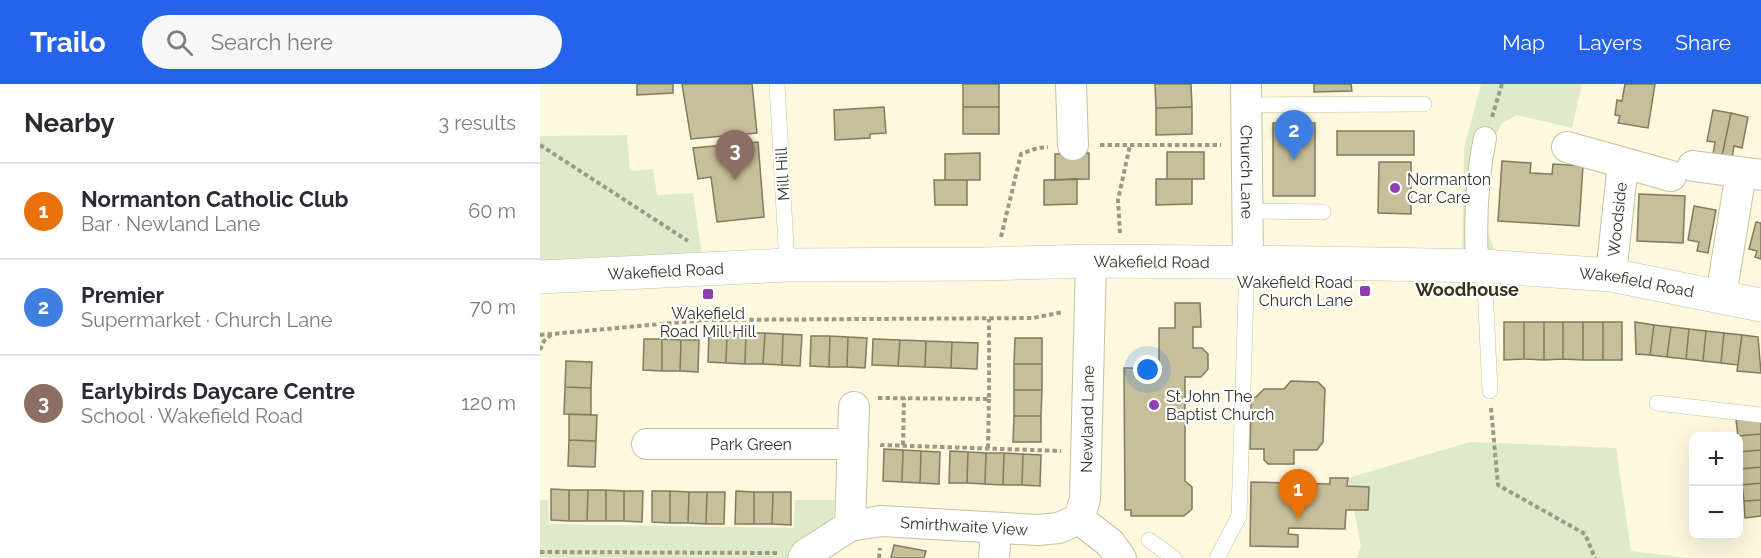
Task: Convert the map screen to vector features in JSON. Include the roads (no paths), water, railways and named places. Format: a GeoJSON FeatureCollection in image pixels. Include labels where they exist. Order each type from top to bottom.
{"type":"FeatureCollection","features":[{"type":"Feature","properties":{"kind":"street"},"geometry":{"type":"LineString","coordinates":[[1071,84],[1072,145]]}},
{"type":"Feature","properties":{"kind":"street","name":"Church Lane"},"geometry":{"type":"LineString","coordinates":[[1246,94],[1247,276]]}},
{"type":"Feature","properties":{"kind":"street"},"geometry":{"type":"LineString","coordinates":[[1481,266],[1476,226],[1478,171],[1485,138]]}},
{"type":"Feature","properties":{"kind":"street","name":"Woodside"},"geometry":{"type":"LineString","coordinates":[[1567,147],[1623,163],[1682,171],[1751,174]]}},
{"type":"Feature","properties":{"kind":"street","name":"Woodside"},"geometry":{"type":"LineString","coordinates":[[1611,275],[1623,163]]}},
{"type":"Feature","properties":{"kind":"street"},"geometry":{"type":"LineString","coordinates":[[1721,296],[1751,174]]}},
{"type":"Feature","properties":{"kind":"street","name":"Wakefield Road"},"geometry":{"type":"LineString","coordinates":[[540,277],[787,265],[1106,261],[1247,276],[1481,266],[1611,275],[1761,305]]}},
{"type":"Feature","properties":{"kind":"street","name":"Newland Lane"},"geometry":{"type":"LineString","coordinates":[[1080,519],[1085,499],[1090,302],[1106,261]]}},
{"type":"Feature","properties":{"kind":"street"},"geometry":{"type":"LineString","coordinates":[[850,526],[854,407]]}},
{"type":"Feature","properties":{"kind":"street","name":"Park Green"},"geometry":{"type":"LineString","coordinates":[[647,444],[852,452]]}},
{"type":"Feature","properties":{"kind":"street"},"geometry":{"type":"LineString","coordinates":[[1080,519],[1110,543],[1121,558]]}},
{"type":"Feature","properties":{"kind":"street","name":"Smirthwaite View"},"geometry":{"type":"LineString","coordinates":[[804,556],[850,526],[881,521],[1038,530],[1059,528],[1080,519]]}},
{"type":"Feature","properties":{"kind":"street"},"geometry":{"type":"LineString","coordinates":[[994,558],[996,528]]}},
{"type":"Feature","properties":{"kind":"lane","name":"Mill Hill"},"geometry":{"type":"LineString","coordinates":[[777,84],[787,265]]}},
{"type":"Feature","properties":{"kind":"lane"},"geometry":{"type":"LineString","coordinates":[[1246,94],[1424,104]]}},
{"type":"Feature","properties":{"kind":"lane"},"geometry":{"type":"LineString","coordinates":[[1247,211],[1323,212]]}},
{"type":"Feature","properties":{"kind":"lane"},"geometry":{"type":"LineString","coordinates":[[1481,266],[1490,391]]}},
{"type":"Feature","properties":{"kind":"lane"},"geometry":{"type":"LineString","coordinates":[[1217,558],[1239,516],[1247,276]]}},
{"type":"Feature","properties":{"kind":"lane"},"geometry":{"type":"LineString","coordinates":[[1657,403],[1761,415]]}},
{"type":"Feature","properties":{"kind":"lane"},"geometry":{"type":"LineString","coordinates":[[1149,540],[1174,558]]}},
{"type":"Feature","properties":{"kind":"place","name":"Premier"},"geometry":{"type":"Point","coordinates":[1294,160]}},
{"type":"Feature","properties":{"kind":"place","name":"Earlybirds Daycare Centre"},"geometry":{"type":"Point","coordinates":[735,180]}},
{"type":"Feature","properties":{"kind":"place","name":"Normanton Car Care"},"geometry":{"type":"Point","coordinates":[1395,188]}},
{"type":"Feature","properties":{"kind":"place","name":"Wakefield Road Church Lane"},"geometry":{"type":"Point","coordinates":[1365,291]}},
{"type":"Feature","properties":{"kind":"place","name":"Wakefield Road Mill Hill"},"geometry":{"type":"Point","coordinates":[708,294]}},
{"type":"Feature","properties":{"kind":"place","name":"St John The Baptist Church"},"geometry":{"type":"Point","coordinates":[1154,405]}},
{"type":"Feature","properties":{"kind":"place","name":"Normanton Catholic Club"},"geometry":{"type":"Point","coordinates":[1298,519]}},
{"type":"Feature","properties":{"kind":"district","name":"Woodhouse"},"geometry":{"type":"Point","coordinates":[1467,290]}}]}
